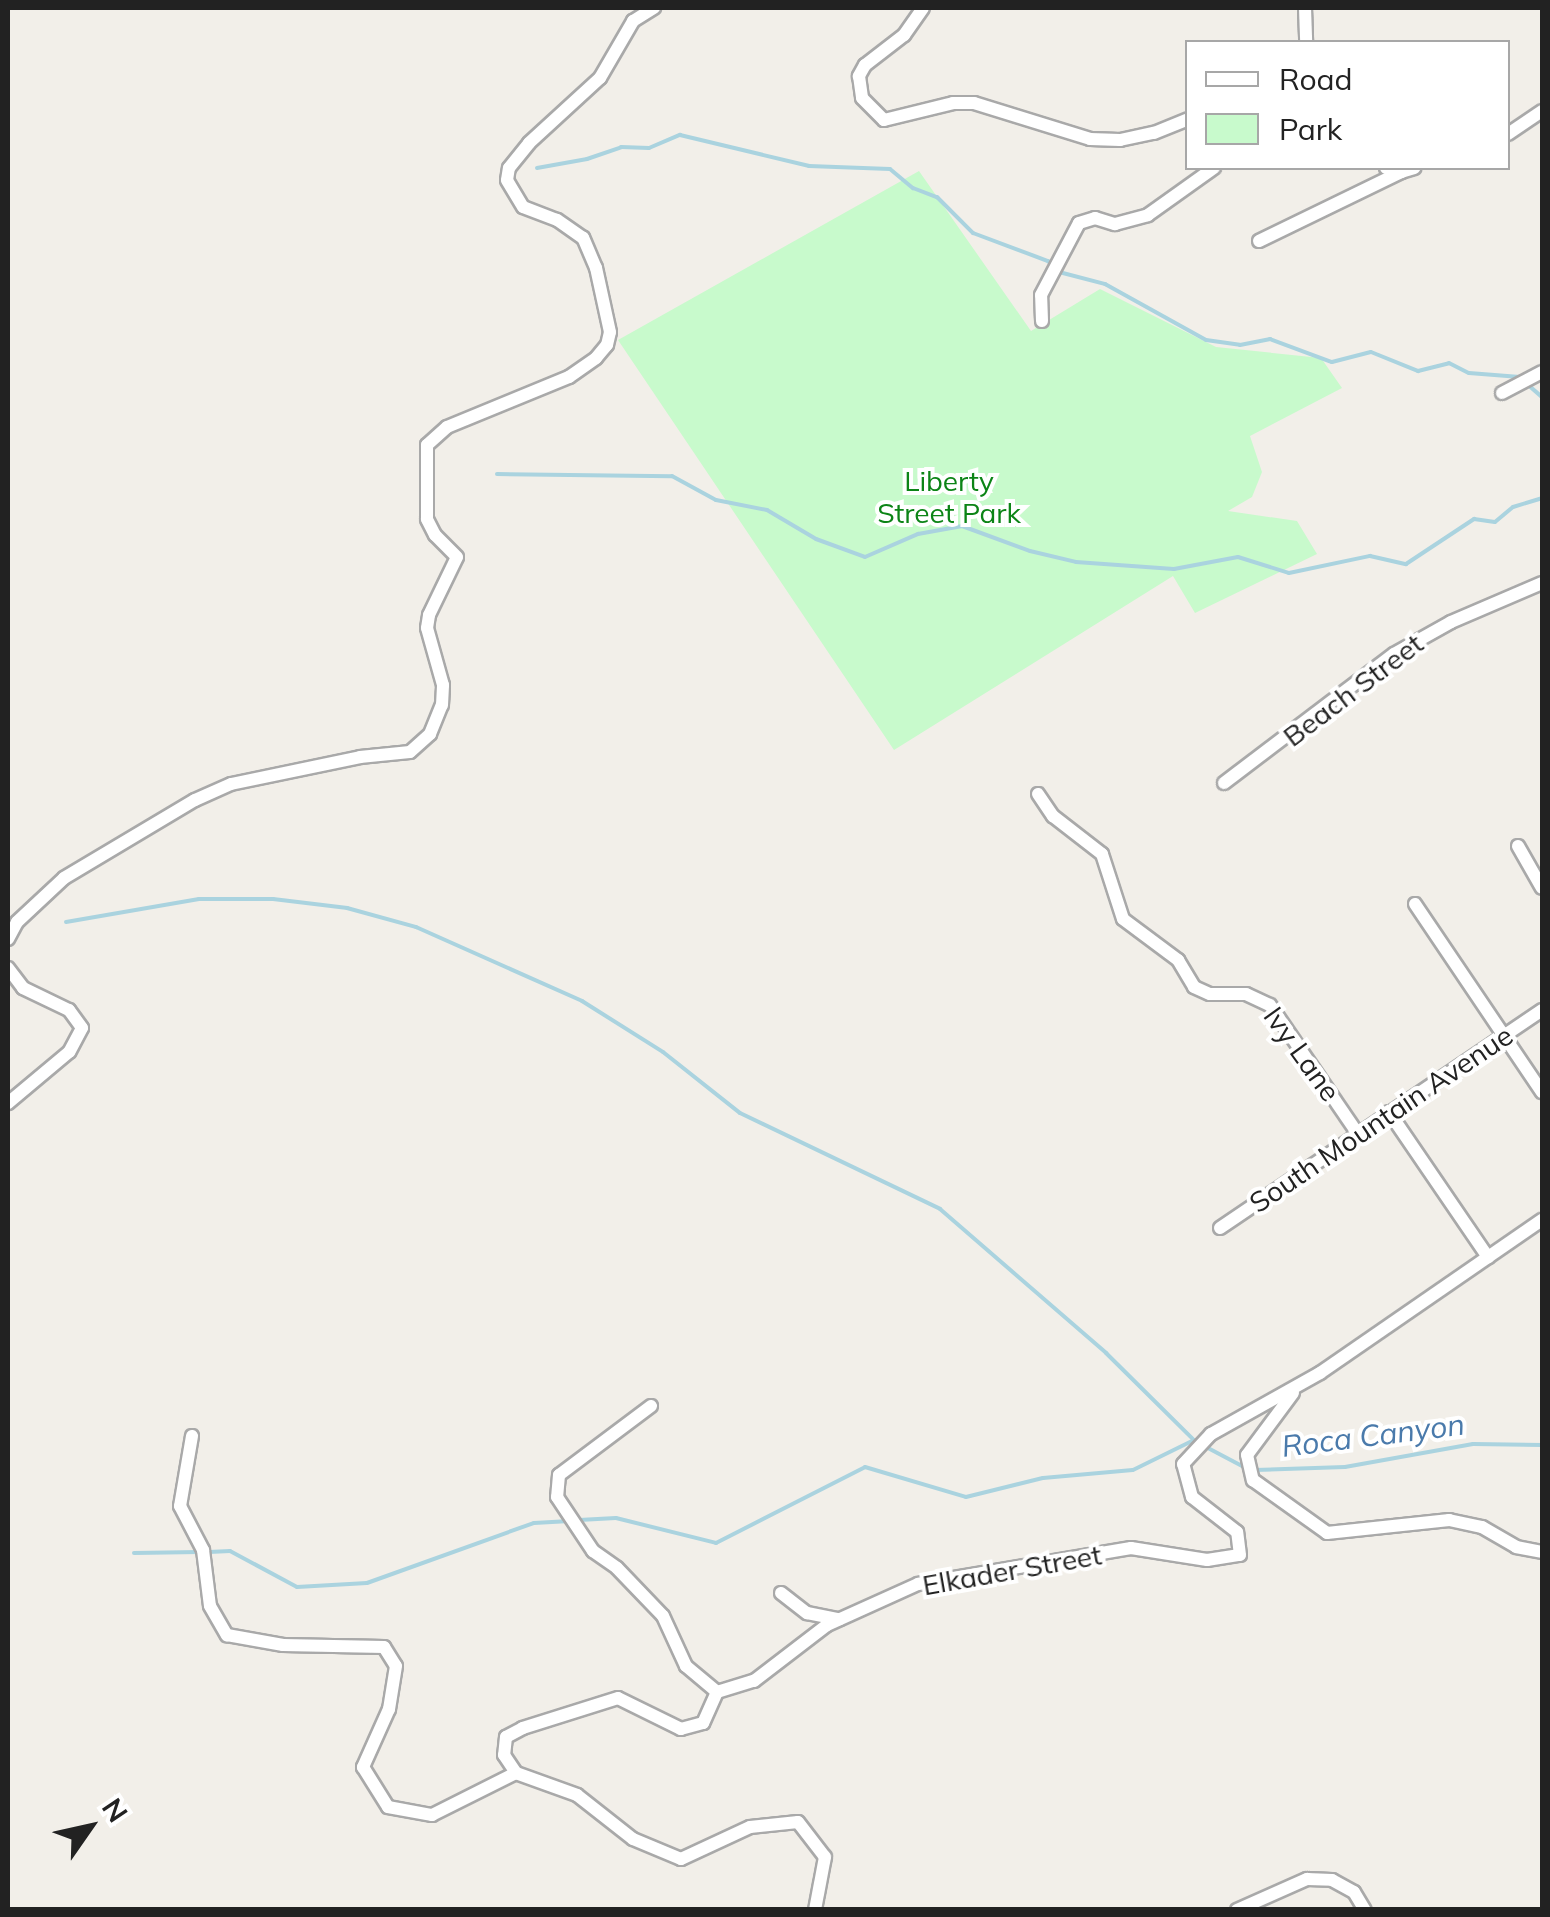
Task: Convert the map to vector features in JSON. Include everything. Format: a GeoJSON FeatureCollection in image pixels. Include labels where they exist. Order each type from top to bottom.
{"type":"FeatureCollection","features":[{"type":"Feature","properties":{"kind":"street"},"geometry":{"type":"LineString","coordinates":[[8,939],[17,922],[64,878],[195,800],[230,784],[360,756],[410,752],[430,734],[442,705],[443,685],[427,628],[429,615],[457,557],[427,519],[427,445],[448,427],[569,377],[607,346],[610,332],[596,268],[583,238],[558,220],[523,207],[508,180],[509,168],[600,78],[632,21],[654,8]]}},
{"type":"Feature","properties":{"kind":"street"},"geometry":{"type":"LineString","coordinates":[[923,8],[904,35],[864,65],[859,76],[862,98],[884,120],[953,103],[974,103],[1090,139],[1120,140],[1154,133],[1185,120]]}},
{"type":"Feature","properties":{"kind":"street"},"geometry":{"type":"LineString","coordinates":[[1305,8],[1306,40]]}},
{"type":"Feature","properties":{"kind":"street"},"geometry":{"type":"LineString","coordinates":[[1510,133],[1542,111]]}},
{"type":"Feature","properties":{"kind":"street"},"geometry":{"type":"LineString","coordinates":[[1042,321],[1041,295],[1079,223],[1096,218],[1116,224],[1148,215],[1211,170]]}},
{"type":"Feature","properties":{"kind":"street"},"geometry":{"type":"LineString","coordinates":[[1259,241],[1408,170]]}},
{"type":"Feature","properties":{"kind":"street"},"geometry":{"type":"LineString","coordinates":[[1502,393],[1542,372]]}},
{"type":"Feature","properties":{"kind":"street","name":"Beach Street"},"geometry":{"type":"LineString","coordinates":[[1224,784],[1394,654],[1451,622],[1542,583]]}},
{"type":"Feature","properties":{"kind":"street","name":"Ivy Lane"},"geometry":{"type":"LineString","coordinates":[[1038,794],[1054,816],[1102,854],[1123,918],[1178,960],[1194,987],[1210,994],[1246,994],[1270,1005],[1358,1134]]}},
{"type":"Feature","properties":{"kind":"street"},"geometry":{"type":"LineString","coordinates":[[1518,846],[1542,888]]}},
{"type":"Feature","properties":{"kind":"street"},"geometry":{"type":"LineString","coordinates":[[1415,904],[1542,1092]]}},
{"type":"Feature","properties":{"kind":"street"},"geometry":{"type":"LineString","coordinates":[[8,968],[23,988],[70,1010],[82,1028],[69,1052],[8,1103]]}},
{"type":"Feature","properties":{"kind":"street","name":"South Mountain Avenue"},"geometry":{"type":"LineString","coordinates":[[1220,1228],[1542,1010]]}},
{"type":"Feature","properties":{"kind":"street"},"geometry":{"type":"LineString","coordinates":[[1389,1112],[1488,1256]]}},
{"type":"Feature","properties":{"kind":"street","name":"Elkader Street"},"geometry":{"type":"LineString","coordinates":[[516,1773],[504,1755],[506,1737],[522,1728],[618,1698],[682,1729],[704,1723],[717,1692],[754,1681],[827,1625],[918,1584],[1131,1548],[1208,1560],[1240,1554],[1237,1532],[1192,1497],[1182,1464],[1211,1434],[1297,1387],[1542,1220]]}},
{"type":"Feature","properties":{"kind":"street"},"geometry":{"type":"LineString","coordinates":[[1297,1387],[1246,1455],[1252,1477],[1327,1533],[1449,1520],[1482,1527],[1516,1547],[1542,1552]]}},
{"type":"Feature","properties":{"kind":"street"},"geometry":{"type":"LineString","coordinates":[[651,1406],[559,1475],[557,1497],[594,1551],[617,1568],[663,1616],[686,1666],[717,1692]]}},
{"type":"Feature","properties":{"kind":"street"},"geometry":{"type":"LineString","coordinates":[[192,1436],[180,1506],[203,1550],[210,1606],[227,1634],[283,1644],[384,1646],[396,1666],[389,1710],[362,1767],[388,1807],[432,1816],[516,1773],[578,1795],[632,1839],[681,1859],[750,1827],[798,1822],[825,1857],[815,1910]]}},
{"type":"Feature","properties":{"kind":"street"},"geometry":{"type":"LineString","coordinates":[[781,1593],[806,1613],[842,1619]]}},
{"type":"Feature","properties":{"kind":"street"},"geometry":{"type":"LineString","coordinates":[[1237,1910],[1307,1878],[1332,1880],[1354,1892],[1365,1910]]}},
{"type":"Feature","properties":{"kind":"green space","name":"Liberty Street Park"},"geometry":{"type":"Polygon","coordinates":[[[919,171],[1031,331],[1100,289],[1216,347],[1321,358],[1342,388],[1250,436],[1262,472],[1252,497],[1228,511],[1297,521],[1317,554],[1195,613],[1173,576],[894,750],[618,340],[919,171]]]}},
{"type":"Feature","properties":{"kind":"waterway"},"geometry":{"type":"LineString","coordinates":[[537,168],[587,159],[621,147],[649,148],[680,135],[809,166],[890,169],[913,188],[937,197],[973,233],[1048,261],[1059,272],[1105,284],[1206,340],[1240,345],[1270,339],[1332,362],[1371,352],[1418,371],[1449,363],[1469,373],[1520,377]]}},
{"type":"Feature","properties":{"kind":"waterway"},"geometry":{"type":"LineString","coordinates":[[1527,384],[1542,397]]}},
{"type":"Feature","properties":{"kind":"waterway"},"geometry":{"type":"LineString","coordinates":[[497,474],[672,476],[716,500],[767,510],[816,539],[865,557],[918,534],[962,526],[1030,551],[1076,562],[1174,569],[1238,557],[1289,573],[1370,556],[1406,564],[1474,519],[1495,522],[1513,507],[1542,498]]}},
{"type":"Feature","properties":{"kind":"waterway"},"geometry":{"type":"LineString","coordinates":[[66,922],[199,899],[273,899],[347,908],[416,927],[582,1001],[663,1052],[740,1113],[940,1209],[1106,1353],[1193,1439]]}},
{"type":"Feature","properties":{"kind":"waterway","name":"Roca Canyon"},"geometry":{"type":"LineString","coordinates":[[579,1520],[616,1518],[716,1543],[865,1467],[966,1497],[1043,1478],[1133,1470],[1194,1440],[1198,1442]]}},
{"type":"Feature","properties":{"kind":"waterway","name":"Roca Canyon"},"geometry":{"type":"LineString","coordinates":[[1255,1470],[1345,1467],[1473,1444],[1542,1445]]}},
{"type":"Feature","properties":{"kind":"waterway","name":"Roca Canyon"},"geometry":{"type":"LineString","coordinates":[[1206,1447],[1246,1468]]}},
{"type":"Feature","properties":{"kind":"waterway","name":"Roca Canyon"},"geometry":{"type":"LineString","coordinates":[[209,1552],[230,1551],[297,1587],[367,1583],[534,1523],[570,1521]]}},
{"type":"Feature","properties":{"kind":"waterway","name":"Roca Canyon"},"geometry":{"type":"LineString","coordinates":[[134,1553],[199,1552]]}}]}
